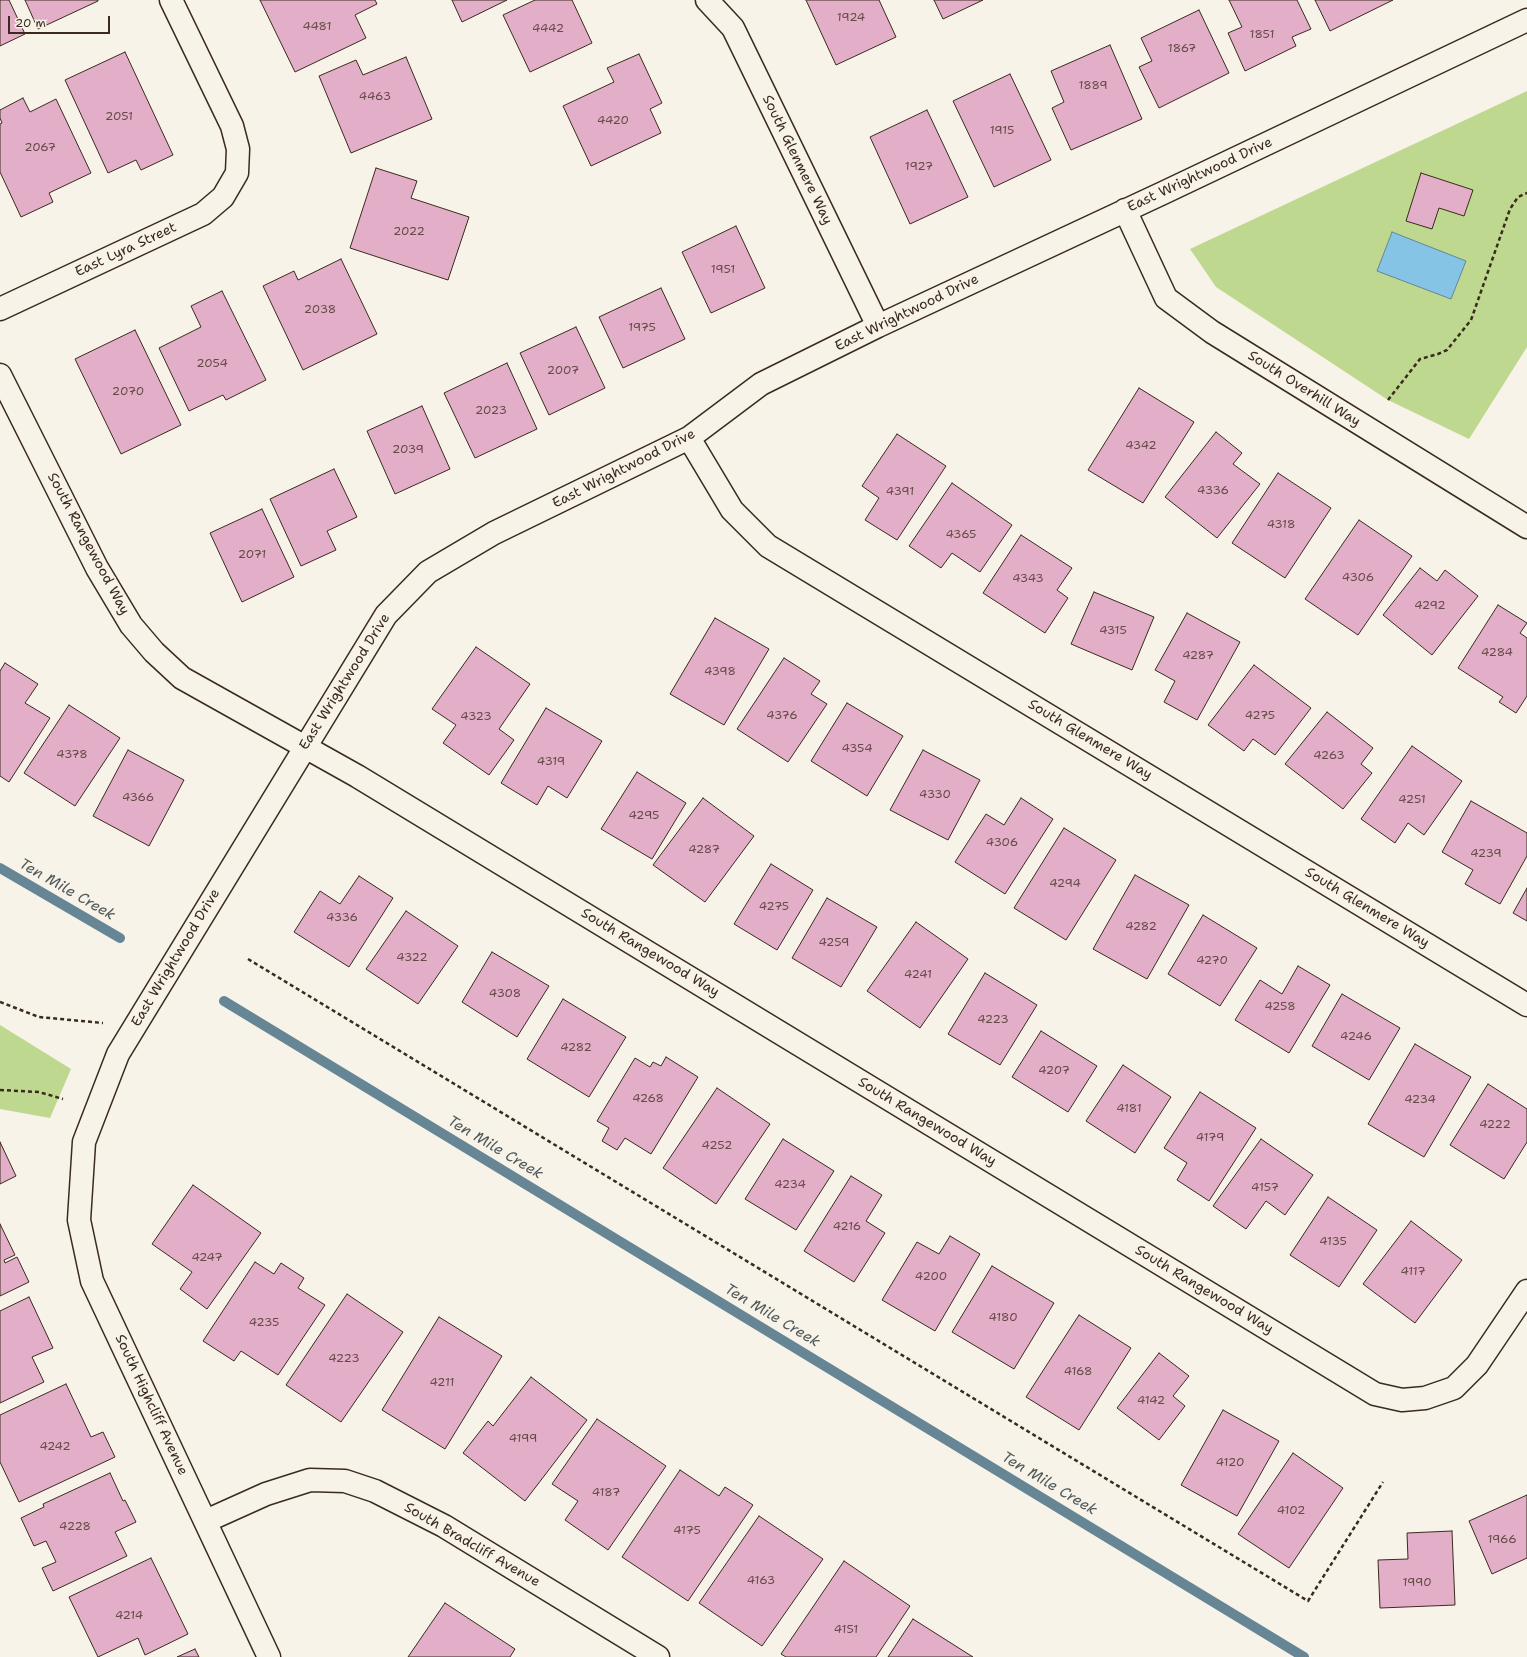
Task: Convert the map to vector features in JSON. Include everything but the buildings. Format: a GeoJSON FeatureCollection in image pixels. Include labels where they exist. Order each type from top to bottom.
{"type":"FeatureCollection","features":[{"type":"Feature","properties":{"kind":"street","name":"East Lyra Street"},"geometry":{"type":"LineString","coordinates":[[0,309],[203,214],[223,197],[237,173],[238,150],[232,126],[171,0]]}},
{"type":"Feature","properties":{"kind":"street","name":"South Glenmere Way"},"geometry":{"type":"LineString","coordinates":[[707,0],[733,28],[878,326]]}},
{"type":"Feature","properties":{"kind":"street","name":"East Wrightwood Drive"},"geometry":{"type":"LineString","coordinates":[[84,1142],[118,1054],[386,615],[428,572],[494,533],[689,438],[761,384],[878,326],[1527,20]]}},
{"type":"Feature","properties":{"kind":"street","name":"South Overhill Way"},"geometry":{"type":"LineString","coordinates":[[1125,210],[1166,298],[1212,332],[1527,527]]}},
{"type":"Feature","properties":{"kind":"street","name":"South Rangewood Way"},"geometry":{"type":"LineString","coordinates":[[0,375],[97,568],[132,625],[154,652],[182,678],[364,780],[1375,1394],[1402,1400],[1425,1398],[1454,1388],[1477,1365],[1527,1291]]}},
{"type":"Feature","properties":{"kind":"street","name":"South Glenmere Way"},"geometry":{"type":"LineString","coordinates":[[689,438],[732,510],[768,546],[1527,1005]]}},
{"type":"Feature","properties":{"kind":"street","name":"South Highcliff Avenue"},"geometry":{"type":"LineString","coordinates":[[84,1142],[79,1220],[92,1281],[269,1657]]}},
{"type":"Feature","properties":{"kind":"street","name":"South Bradcliff Avenue"},"geometry":{"type":"LineString","coordinates":[[206,1521],[266,1494],[310,1480],[345,1481],[375,1491],[444,1526],[658,1657]]}},
{"type":"Feature","properties":{"kind":"path"},"geometry":{"type":"LineString","coordinates":[[1388,400],[1420,358],[1438,354],[1447,350],[1471,320],[1510,209],[1518,197],[1527,193]]}},
{"type":"Feature","properties":{"kind":"path"},"geometry":{"type":"LineString","coordinates":[[248,959],[1308,1601],[1383,1482]]}},
{"type":"Feature","properties":{"kind":"path"},"geometry":{"type":"LineString","coordinates":[[0,1002],[39,1017],[110,1024]]}},
{"type":"Feature","properties":{"kind":"path"},"geometry":{"type":"LineString","coordinates":[[0,1090],[39,1092],[63,1099]]}},
{"type":"Feature","properties":{"kind":"green space"},"geometry":{"type":"Polygon","coordinates":[[[1527,91],[1527,347],[1469,439],[1388,400],[1216,287],[1190,249],[1527,91]]]}},
{"type":"Feature","properties":{"kind":"green space"},"geometry":{"type":"Polygon","coordinates":[[[0,1025],[71,1069],[50,1118],[0,1109],[0,1025]]]}},
{"type":"Feature","properties":{"kind":"water"},"geometry":{"type":"Polygon","coordinates":[[[1392,232],[1466,261],[1451,299],[1377,271],[1392,232]]]}},
{"type":"Feature","properties":{"kind":"waterway","name":"Ten Mile Creek"},"geometry":{"type":"LineString","coordinates":[[0,868],[120,938]]}},
{"type":"Feature","properties":{"kind":"waterway","name":"Ten Mile Creek"},"geometry":{"type":"LineString","coordinates":[[224,1001],[1304,1657]]}}]}
